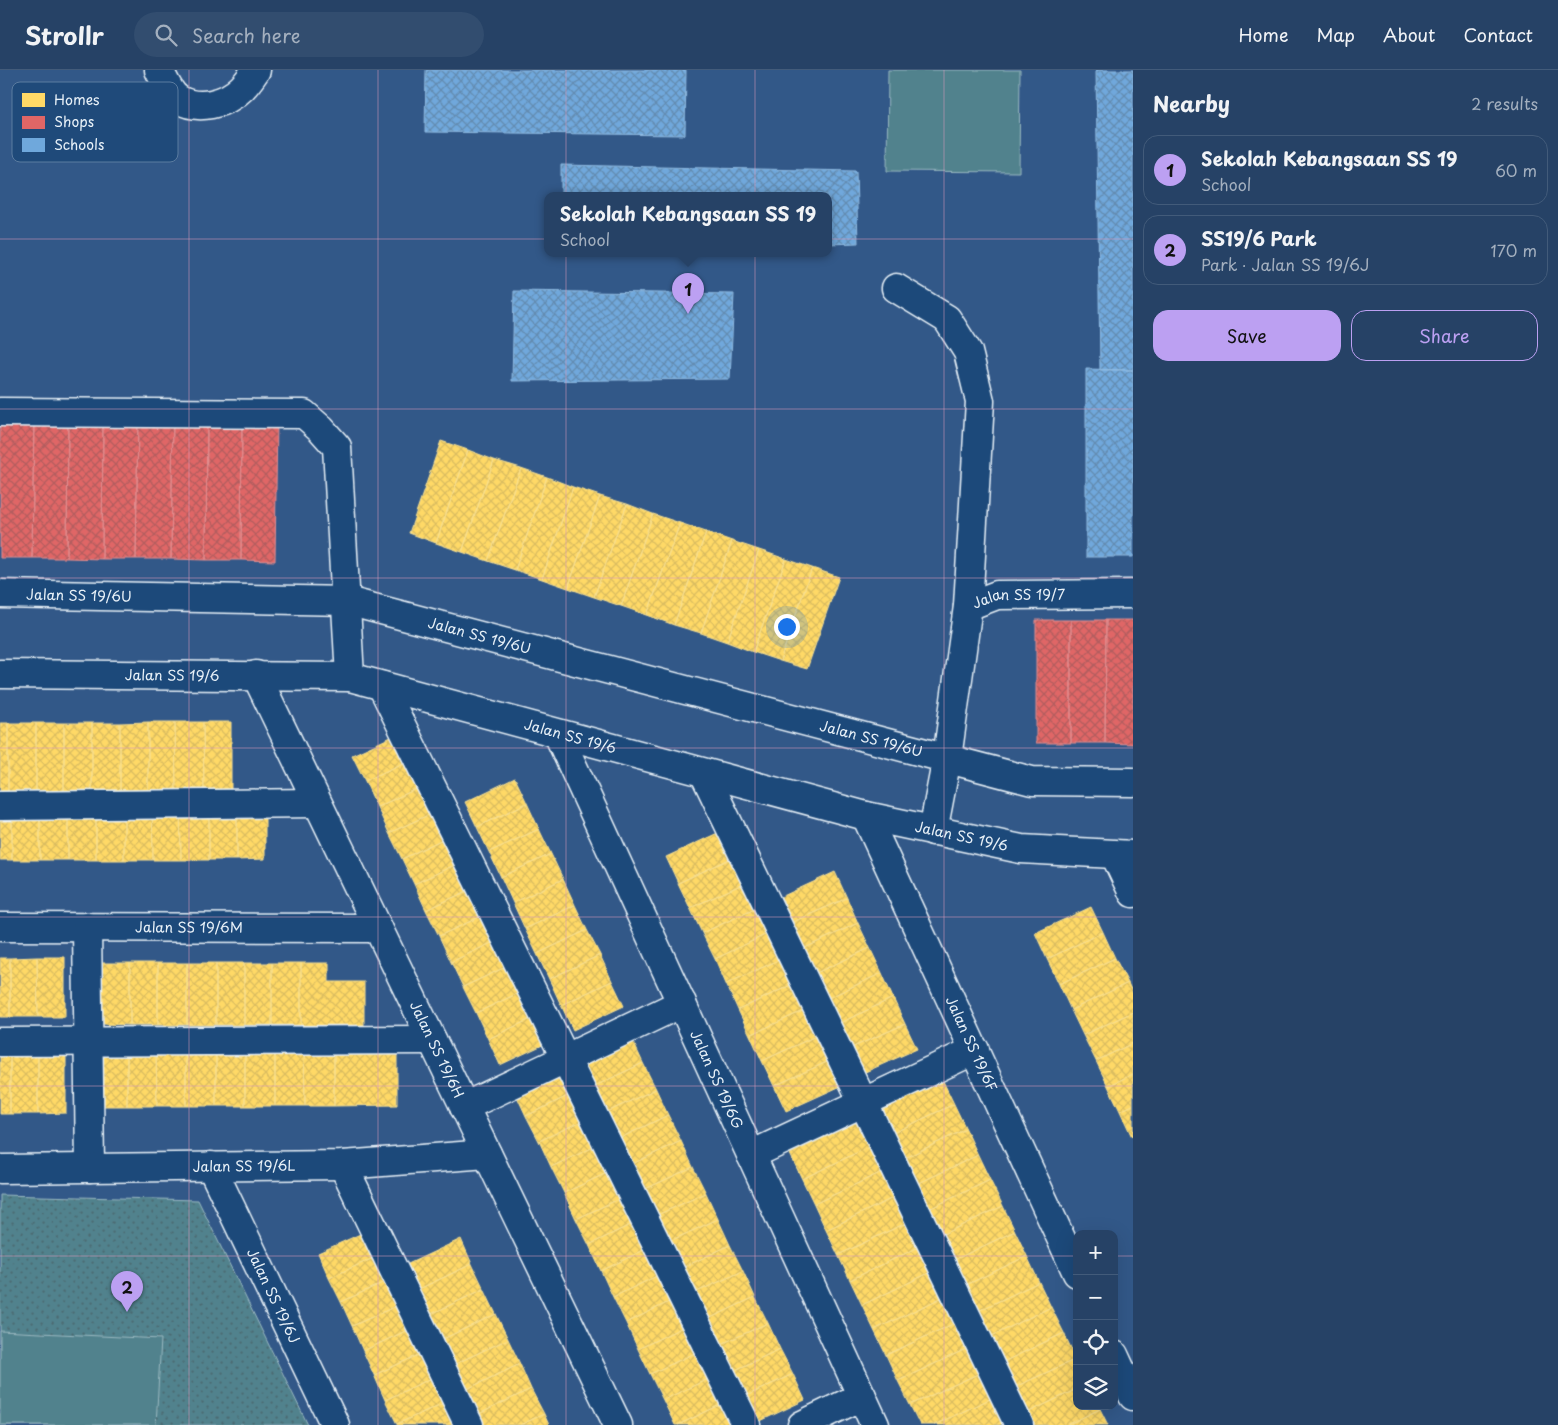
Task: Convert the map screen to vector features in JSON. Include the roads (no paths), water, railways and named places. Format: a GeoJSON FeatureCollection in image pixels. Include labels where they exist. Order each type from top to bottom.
{"type":"FeatureCollection","features":[{"type":"Feature","properties":{"kind":"street"},"geometry":{"type":"LineString","coordinates":[[159,70],[166,82]]}},
{"type":"Feature","properties":{"kind":"street"},"geometry":{"type":"LineString","coordinates":[[178,98],[196,105],[214,105],[242,89],[256,70]]}},
{"type":"Feature","properties":{"kind":"street"},"geometry":{"type":"LineString","coordinates":[[896,288],[947,318],[968,352],[980,401],[968,606]]}},
{"type":"Feature","properties":{"kind":"street"},"geometry":{"type":"LineString","coordinates":[[0,412],[304,414],[321,428],[337,447],[350,677]]}},
{"type":"Feature","properties":{"kind":"street","name":"Jalan SS 19/6U"},"geometry":{"type":"LineString","coordinates":[[0,594],[346,600],[947,758]]}},
{"type":"Feature","properties":{"kind":"street","name":"Jalan SS 19/7"},"geometry":{"type":"LineString","coordinates":[[933,831],[947,758],[968,606],[997,595],[1133,594]]}},
{"type":"Feature","properties":{"kind":"street","name":"Jalan SS 19/6"},"geometry":{"type":"LineString","coordinates":[[0,674],[350,677],[866,816],[1021,849],[1124,855]]}},
{"type":"Feature","properties":{"kind":"street","name":"Jalan SS 19/6H"},"geometry":{"type":"LineString","coordinates":[[256,675],[618,1425]]}},
{"type":"Feature","properties":{"kind":"street"},"geometry":{"type":"LineString","coordinates":[[382,686],[746,1425]]}},
{"type":"Feature","properties":{"kind":"street","name":"Jalan SS 19/6G"},"geometry":{"type":"LineString","coordinates":[[558,734],[875,1425]]}},
{"type":"Feature","properties":{"kind":"street"},"geometry":{"type":"LineString","coordinates":[[947,758],[1032,781],[1133,782]]}},
{"type":"Feature","properties":{"kind":"street"},"geometry":{"type":"LineString","coordinates":[[704,772],[1020,1425]]}},
{"type":"Feature","properties":{"kind":"street"},"geometry":{"type":"LineString","coordinates":[[0,806],[317,803]]}},
{"type":"Feature","properties":{"kind":"street","name":"Jalan SS 19/6F"},"geometry":{"type":"LineString","coordinates":[[866,816],[1073,1264]]}},
{"type":"Feature","properties":{"kind":"street"},"geometry":{"type":"LineString","coordinates":[[1124,855],[1133,893]]}},
{"type":"Feature","properties":{"kind":"street","name":"Jalan SS 19/6M"},"geometry":{"type":"LineString","coordinates":[[0,926],[378,928]]}},
{"type":"Feature","properties":{"kind":"street"},"geometry":{"type":"LineString","coordinates":[[86,927],[90,1168]]}},
{"type":"Feature","properties":{"kind":"street"},"geometry":{"type":"LineString","coordinates":[[464,1107],[682,1003]]}},
{"type":"Feature","properties":{"kind":"street"},"geometry":{"type":"LineString","coordinates":[[0,1042],[432,1040]]}},
{"type":"Feature","properties":{"kind":"street"},"geometry":{"type":"LineString","coordinates":[[751,1155],[974,1050]]}},
{"type":"Feature","properties":{"kind":"street","name":"Jalan SS 19/6L"},"geometry":{"type":"LineString","coordinates":[[0,1169],[343,1164],[487,1154]]}},
{"type":"Feature","properties":{"kind":"street"},"geometry":{"type":"LineString","coordinates":[[343,1164],[469,1425]]}},
{"type":"Feature","properties":{"kind":"street","name":"Jalan SS 19/6J"},"geometry":{"type":"LineString","coordinates":[[211,1166],[335,1425]]}},
{"type":"Feature","properties":{"kind":"street"},"geometry":{"type":"LineString","coordinates":[[1118,1364],[1133,1396]]}},
{"type":"Feature","properties":{"kind":"street"},"geometry":{"type":"LineString","coordinates":[[802,1425],[862,1396]]}},
{"type":"Feature","properties":{"kind":"place","name":"Sekolah Kebangsaan SS 19"},"geometry":{"type":"Point","coordinates":[688,314]}},
{"type":"Feature","properties":{"kind":"place","name":"SS19/6 Park"},"geometry":{"type":"Point","coordinates":[127,1312]}}]}
